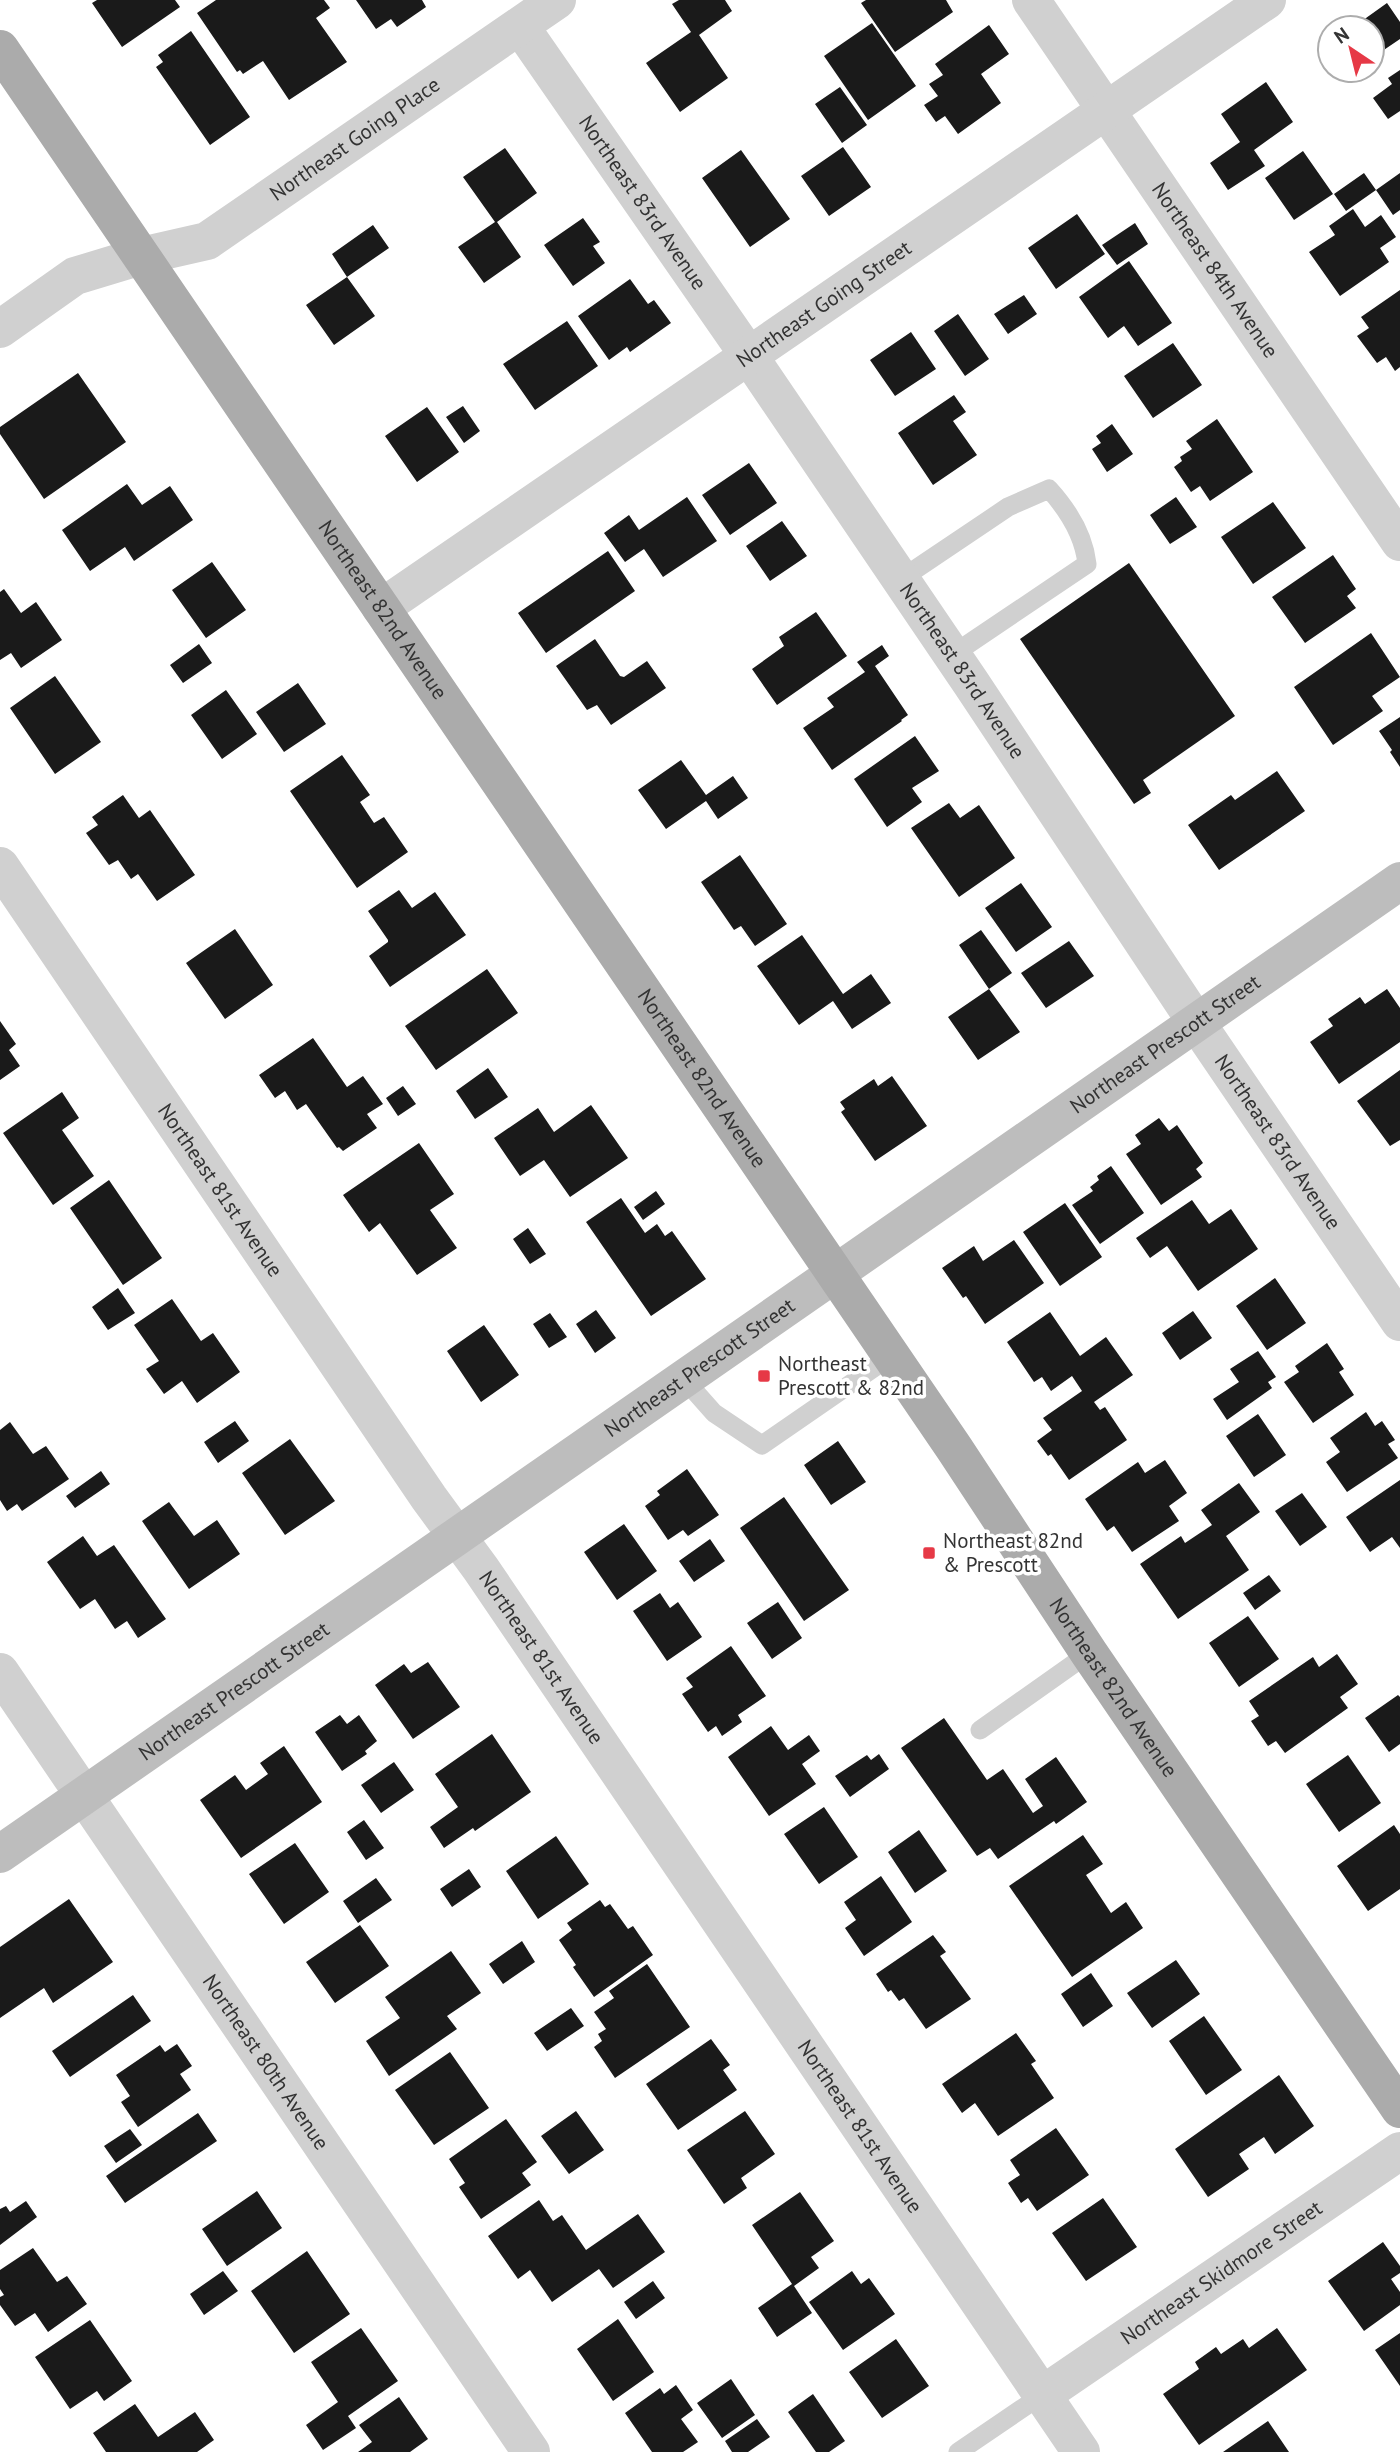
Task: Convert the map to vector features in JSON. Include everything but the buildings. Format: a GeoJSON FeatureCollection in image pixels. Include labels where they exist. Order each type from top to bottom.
{"type":"FeatureCollection","features":[{"type":"Feature","properties":{"kind":"main road","name":"Northeast 82nd Avenue"},"geometry":{"type":"LineString","coordinates":[[0,49],[891,1356],[1089,1653],[1400,2109]]}},
{"type":"Feature","properties":{"kind":"street","name":"Northeast Going Place"},"geometry":{"type":"LineString","coordinates":[[141,256],[208,241],[557,0]]}},
{"type":"Feature","properties":{"kind":"street","name":"Northeast 84th Avenue"},"geometry":{"type":"LineString","coordinates":[[1031,0],[1400,542]]}},
{"type":"Feature","properties":{"kind":"street","name":"Northeast Going Street"},"geometry":{"type":"LineString","coordinates":[[381,608],[1267,0]]}},
{"type":"Feature","properties":{"kind":"street","name":"Northeast 83rd Avenue"},"geometry":{"type":"LineString","coordinates":[[520,26],[901,579],[1400,1322]]}},
{"type":"Feature","properties":{"kind":"street"},"geometry":{"type":"LineString","coordinates":[[0,329],[75,276],[141,256]]}},
{"type":"Feature","properties":{"kind":"street","name":"Northeast Prescott Street"},"geometry":{"type":"LineString","coordinates":[[0,1854],[1400,881]]}},
{"type":"Feature","properties":{"kind":"street","name":"Northeast 81st Avenue"},"geometry":{"type":"LineString","coordinates":[[5,885],[429,1499],[481,1569],[1081,2452]]}},
{"type":"Feature","properties":{"kind":"street","name":"Northeast 80th Avenue"},"geometry":{"type":"LineString","coordinates":[[0,1672],[531,2452]]}},
{"type":"Feature","properties":{"kind":"street","name":"Northeast Skidmore Street"},"geometry":{"type":"LineString","coordinates":[[1042,2395],[1400,2151]]}},
{"type":"Feature","properties":{"kind":"lane"},"geometry":{"type":"LineString","coordinates":[[901,579],[1008,507],[1049,489],[1062,503],[1085,547],[1087,564],[952,655]]}},
{"type":"Feature","properties":{"kind":"lane"},"geometry":{"type":"LineString","coordinates":[[683,1378],[714,1413],[762,1446],[891,1356]]}},
{"type":"Feature","properties":{"kind":"lane"},"geometry":{"type":"LineString","coordinates":[[980,1730],[1089,1653]]}},
{"type":"Feature","properties":{"kind":"lane"},"geometry":{"type":"LineString","coordinates":[[958,2452],[1042,2395]]}},
{"type":"Feature","properties":{"kind":"place","name":"Northeast Prescott & 82nd"},"geometry":{"type":"Point","coordinates":[764,1376]}},
{"type":"Feature","properties":{"kind":"place","name":"Northeast 82nd & Prescott"},"geometry":{"type":"Point","coordinates":[929,1553]}}]}
